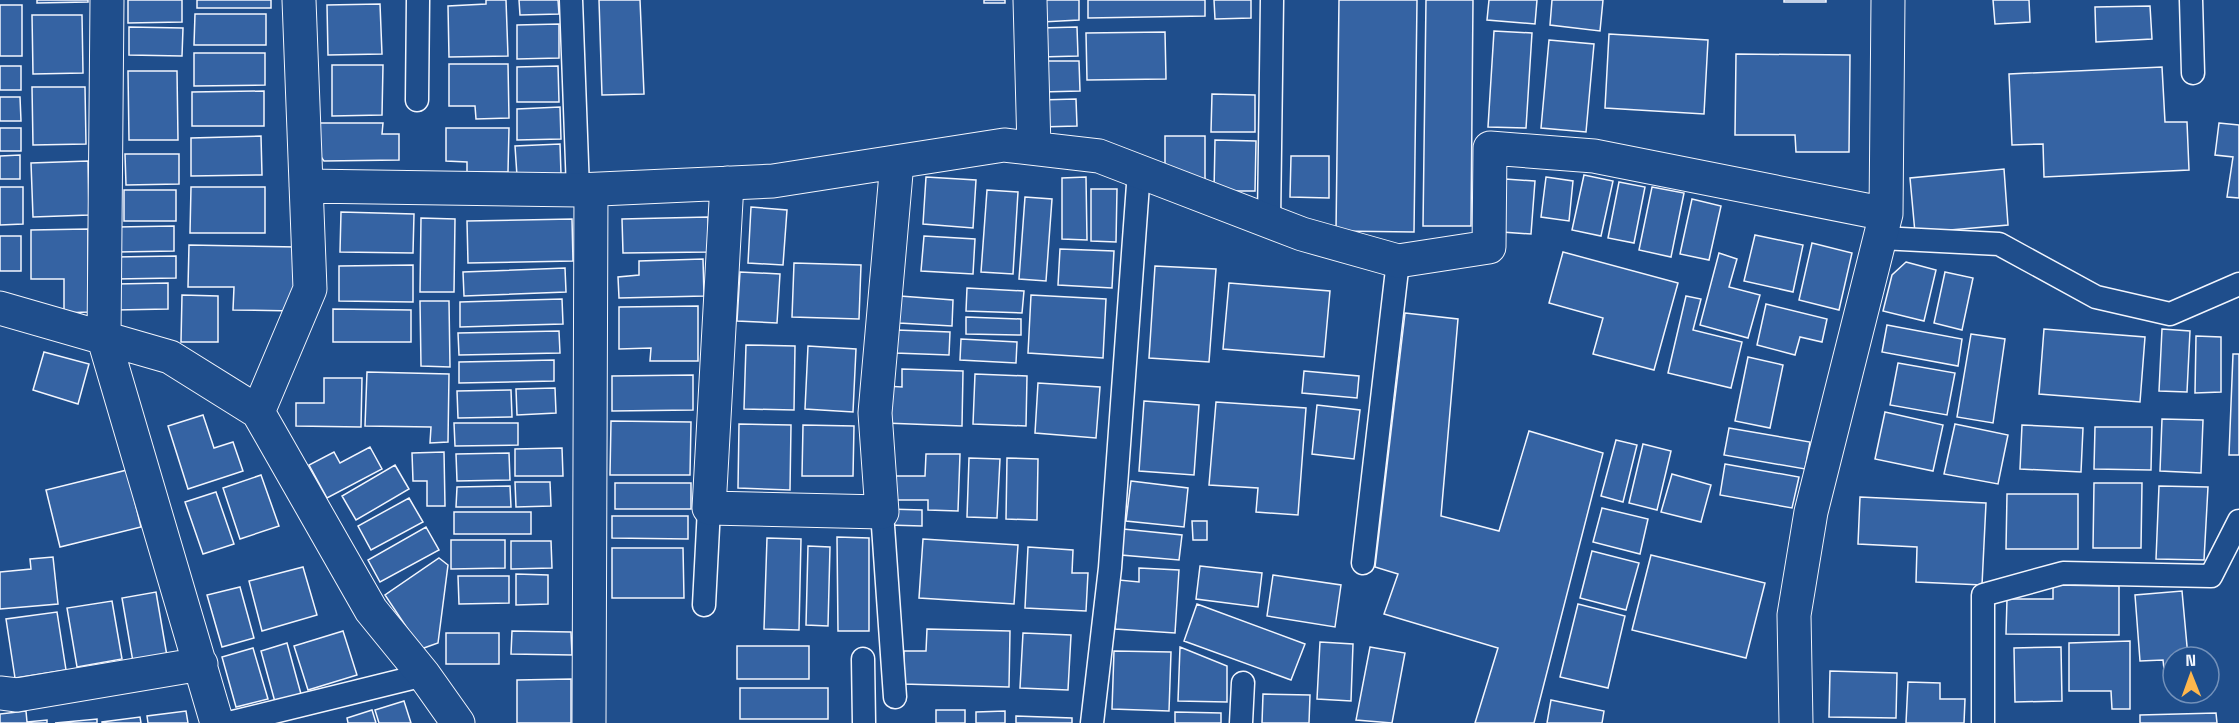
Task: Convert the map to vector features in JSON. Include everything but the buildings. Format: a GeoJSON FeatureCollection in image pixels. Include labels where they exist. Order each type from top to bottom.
{"type":"FeatureCollection","features":[{"type":"Feature","properties":{"kind":"street"},"geometry":{"type":"LineString","coordinates":[[107,0],[104,339],[217,723]]}},
{"type":"Feature","properties":{"kind":"street"},"geometry":{"type":"LineString","coordinates":[[258,412],[310,289],[299,0]]}},
{"type":"Feature","properties":{"kind":"street"},"geometry":{"type":"LineString","coordinates":[[1030,0],[1034,148]]}},
{"type":"Feature","properties":{"kind":"street"},"geometry":{"type":"LineString","coordinates":[[1796,723],[1794,615],[1811,512],[1883,226],[1888,0]]}},
{"type":"Feature","properties":{"kind":"street"},"geometry":{"type":"LineString","coordinates":[[306,186],[584,190],[773,181],[1004,145],[1099,156],[1302,234],[1398,261],[1489,247],[1490,148],[1594,156],[1883,226]]}},
{"type":"Feature","properties":{"kind":"street"},"geometry":{"type":"LineString","coordinates":[[727,183],[709,508],[882,512],[874,413],[897,162]]}},
{"type":"Feature","properties":{"kind":"street"},"geometry":{"type":"LineString","coordinates":[[584,190],[589,723]]}},
{"type":"Feature","properties":{"kind":"street"},"geometry":{"type":"LineString","coordinates":[[0,308],[170,357],[258,412],[371,610],[424,675],[458,723]]}},
{"type":"Feature","properties":{"kind":"street"},"geometry":{"type":"LineString","coordinates":[[0,693],[17,695],[201,664]]}},
{"type":"Feature","properties":{"kind":"lane"},"geometry":{"type":"LineString","coordinates":[[417,100],[418,0]]}},
{"type":"Feature","properties":{"kind":"lane"},"geometry":{"type":"LineString","coordinates":[[571,0],[584,190]]}},
{"type":"Feature","properties":{"kind":"lane"},"geometry":{"type":"LineString","coordinates":[[1269,221],[1272,0]]}},
{"type":"Feature","properties":{"kind":"lane"},"geometry":{"type":"LineString","coordinates":[[2191,0],[2193,73]]}},
{"type":"Feature","properties":{"kind":"lane"},"geometry":{"type":"LineString","coordinates":[[1092,723],[1110,568],[1139,171]]}},
{"type":"Feature","properties":{"kind":"lane"},"geometry":{"type":"LineString","coordinates":[[1883,226],[1999,244],[2096,297],[2170,314],[2239,284]]}},
{"type":"Feature","properties":{"kind":"lane"},"geometry":{"type":"LineString","coordinates":[[1364,563],[1398,261]]}},
{"type":"Feature","properties":{"kind":"lane"},"geometry":{"type":"LineString","coordinates":[[704,605],[709,508]]}},
{"type":"Feature","properties":{"kind":"lane"},"geometry":{"type":"LineString","coordinates":[[882,512],[895,697]]}},
{"type":"Feature","properties":{"kind":"lane"},"geometry":{"type":"LineString","coordinates":[[1983,723],[1983,595],[2063,573],[2211,576],[2239,521]]}},
{"type":"Feature","properties":{"kind":"lane"},"geometry":{"type":"LineString","coordinates":[[863,660],[864,723]]}},
{"type":"Feature","properties":{"kind":"lane"},"geometry":{"type":"LineString","coordinates":[[229,723],[424,675]]}},
{"type":"Feature","properties":{"kind":"lane"},"geometry":{"type":"LineString","coordinates":[[1241,723],[1243,683]]}}]}
